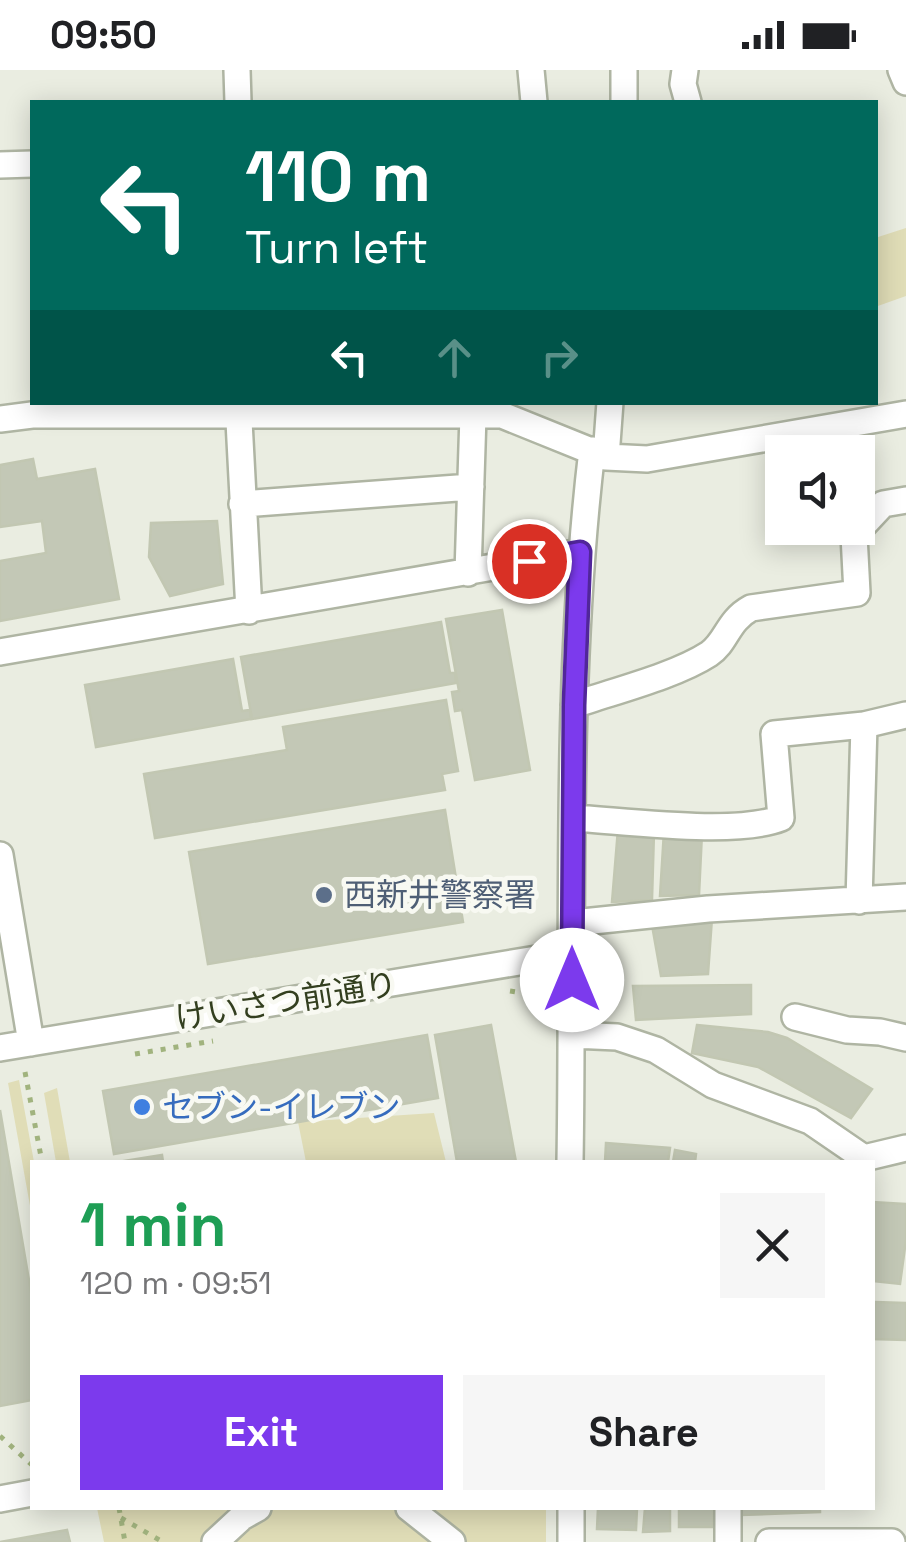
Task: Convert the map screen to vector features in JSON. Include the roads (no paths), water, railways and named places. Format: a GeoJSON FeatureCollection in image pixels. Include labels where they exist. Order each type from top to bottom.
{"type":"FeatureCollection","features":[{"type":"Feature","properties":{"kind":"street"},"geometry":{"type":"LineString","coordinates":[[238,70],[238,100]]}},
{"type":"Feature","properties":{"kind":"street"},"geometry":{"type":"LineString","coordinates":[[531,70],[534,100]]}},
{"type":"Feature","properties":{"kind":"street"},"geometry":{"type":"LineString","coordinates":[[624,70],[624,100]]}},
{"type":"Feature","properties":{"kind":"street"},"geometry":{"type":"LineString","coordinates":[[685,70],[683,84],[687,100]]}},
{"type":"Feature","properties":{"kind":"street"},"geometry":{"type":"LineString","coordinates":[[901,70],[906,82]]}},
{"type":"Feature","properties":{"kind":"street"},"geometry":{"type":"LineString","coordinates":[[0,165],[30,164]]}},
{"type":"Feature","properties":{"kind":"street"},"geometry":{"type":"LineString","coordinates":[[570,1160],[574,705],[580,552],[609,405]]}},
{"type":"Feature","properties":{"kind":"street"},"geometry":{"type":"LineString","coordinates":[[0,419],[238,408],[442,409],[472,415],[533,413],[599,453],[648,459],[765,447]]}},
{"type":"Feature","properties":{"kind":"street"},"geometry":{"type":"LineString","coordinates":[[238,408],[249,611]]}},
{"type":"Feature","properties":{"kind":"street"},"geometry":{"type":"LineString","coordinates":[[818,435],[889,409]]}},
{"type":"Feature","properties":{"kind":"street"},"geometry":{"type":"LineString","coordinates":[[468,573],[472,415]]}},
{"type":"Feature","properties":{"kind":"street"},"geometry":{"type":"LineString","coordinates":[[242,504],[470,487]]}},
{"type":"Feature","properties":{"kind":"street"},"geometry":{"type":"LineString","coordinates":[[875,511],[883,504],[906,500]]}},
{"type":"Feature","properties":{"kind":"street"},"geometry":{"type":"LineString","coordinates":[[574,705],[652,679],[712,652],[736,616],[751,608],[857,592],[853,545]]}},
{"type":"Feature","properties":{"kind":"street"},"geometry":{"type":"LineString","coordinates":[[0,652],[580,552]]}},
{"type":"Feature","properties":{"kind":"street"},"geometry":{"type":"LineString","coordinates":[[574,818],[764,825],[781,818],[774,734],[906,715]]}},
{"type":"Feature","properties":{"kind":"street"},"geometry":{"type":"LineString","coordinates":[[859,901],[864,724]]}},
{"type":"Feature","properties":{"kind":"street"},"geometry":{"type":"LineString","coordinates":[[0,855],[32,1044]]}},
{"type":"Feature","properties":{"kind":"street"},"geometry":{"type":"LineString","coordinates":[[573,922],[906,897]]}},
{"type":"Feature","properties":{"kind":"street","name":"けいさつ前通り"},"geometry":{"type":"LineString","coordinates":[[0,1048],[573,953]]}},
{"type":"Feature","properties":{"kind":"street"},"geometry":{"type":"LineString","coordinates":[[796,1017],[846,1030],[906,1038]]}},
{"type":"Feature","properties":{"kind":"street"},"geometry":{"type":"LineString","coordinates":[[572,1035],[617,1036],[656,1050],[713,1085],[810,1121],[864,1158],[906,1148]]}},
{"type":"Feature","properties":{"kind":"street"},"geometry":{"type":"LineString","coordinates":[[0,1499],[30,1494]]}},
{"type":"Feature","properties":{"kind":"street"},"geometry":{"type":"LineString","coordinates":[[215,1542],[254,1510]]}},
{"type":"Feature","properties":{"kind":"street"},"geometry":{"type":"LineString","coordinates":[[412,1510],[452,1542]]}},
{"type":"Feature","properties":{"kind":"street"},"geometry":{"type":"LineString","coordinates":[[571,1510],[571,1542]]}},
{"type":"Feature","properties":{"kind":"street"},"geometry":{"type":"LineString","coordinates":[[728,1510],[728,1542]]}},
{"type":"Feature","properties":{"kind":"street"},"geometry":{"type":"LineString","coordinates":[[769,1542],[892,1542]]}},
{"type":"Feature","properties":{"kind":"place","name":"西新井警察署"},"geometry":{"type":"Point","coordinates":[324,895]}},
{"type":"Feature","properties":{"kind":"place","name":"セブン-イレブン"},"geometry":{"type":"Point","coordinates":[142,1107]}}]}
